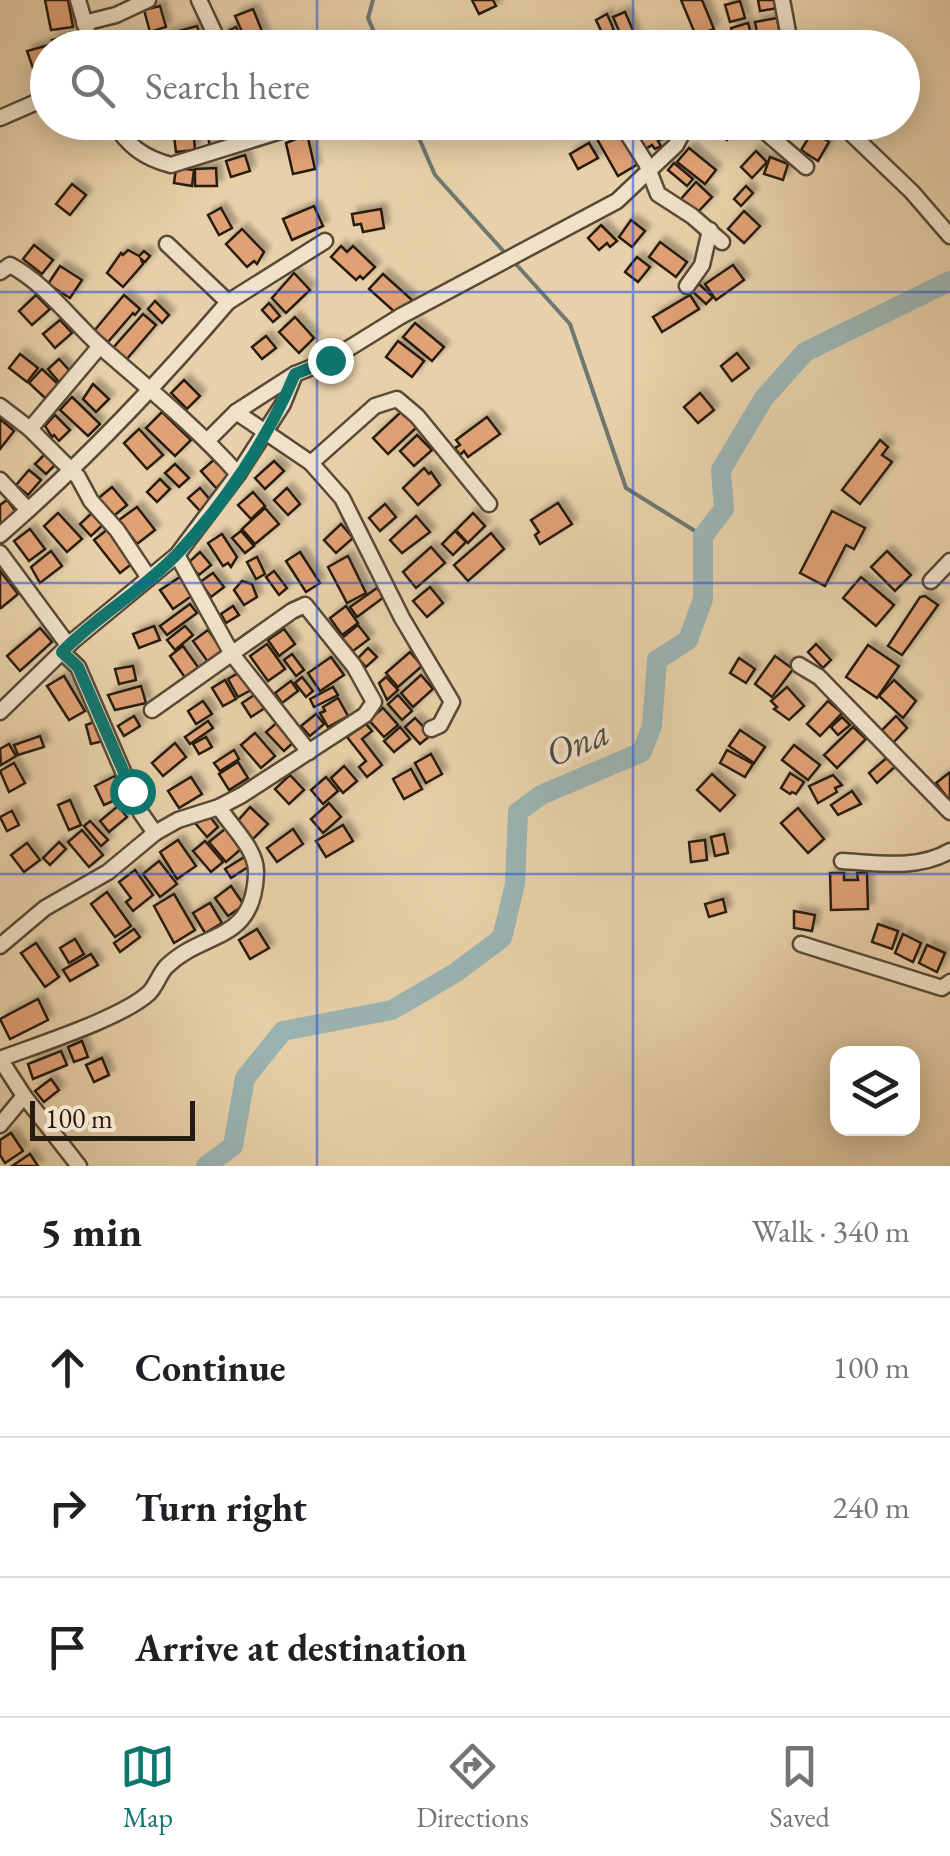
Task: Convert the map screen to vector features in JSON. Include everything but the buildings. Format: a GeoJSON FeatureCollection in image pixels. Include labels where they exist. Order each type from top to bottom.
{"type":"FeatureCollection","features":[{"type":"Feature","properties":{"kind":"street"},"geometry":{"type":"LineString","coordinates":[[78,0],[86,30]]}},
{"type":"Feature","properties":{"kind":"street"},"geometry":{"type":"LineString","coordinates":[[84,24],[148,0]]}},
{"type":"Feature","properties":{"kind":"street"},"geometry":{"type":"LineString","coordinates":[[199,0],[213,30]]}},
{"type":"Feature","properties":{"kind":"street"},"geometry":{"type":"LineString","coordinates":[[782,0],[785,30]]}},
{"type":"Feature","properties":{"kind":"street"},"geometry":{"type":"LineString","coordinates":[[0,118],[30,105]]}},
{"type":"Feature","properties":{"kind":"street"},"geometry":{"type":"LineString","coordinates":[[126,140],[151,160],[171,165],[252,140]]}},
{"type":"Feature","properties":{"kind":"street"},"geometry":{"type":"LineString","coordinates":[[631,140],[658,194],[722,242]]}},
{"type":"Feature","properties":{"kind":"street"},"geometry":{"type":"LineString","coordinates":[[208,440],[236,412],[295,374],[330,360],[401,316],[618,201],[679,140]]}},
{"type":"Feature","properties":{"kind":"street"},"geometry":{"type":"LineString","coordinates":[[775,140],[806,167]]}},
{"type":"Feature","properties":{"kind":"street"},"geometry":{"type":"LineString","coordinates":[[857,140],[950,236]]}},
{"type":"Feature","properties":{"kind":"street"},"geometry":{"type":"LineString","coordinates":[[688,286],[702,265],[710,230]]}},
{"type":"Feature","properties":{"kind":"street"},"geometry":{"type":"LineString","coordinates":[[0,535],[128,416],[228,302],[325,240]]}},
{"type":"Feature","properties":{"kind":"street"},"geometry":{"type":"LineString","coordinates":[[167,244],[228,302]]}},
{"type":"Feature","properties":{"kind":"street"},"geometry":{"type":"LineString","coordinates":[[0,272],[10,265],[29,275],[100,346],[208,440],[238,474]]}},
{"type":"Feature","properties":{"kind":"street"},"geometry":{"type":"LineString","coordinates":[[30,429],[100,346]]}},
{"type":"Feature","properties":{"kind":"street"},"geometry":{"type":"LineString","coordinates":[[0,712],[65,649],[177,554],[266,432],[295,374]]}},
{"type":"Feature","properties":{"kind":"street"},"geometry":{"type":"LineString","coordinates":[[311,463],[374,406],[397,399],[417,416],[489,504]]}},
{"type":"Feature","properties":{"kind":"street"},"geometry":{"type":"LineString","coordinates":[[0,406],[30,429],[71,470],[149,578]]}},
{"type":"Feature","properties":{"kind":"street"},"geometry":{"type":"LineString","coordinates":[[236,412],[311,463],[342,498],[402,618],[452,702],[440,725],[431,729]]}},
{"type":"Feature","properties":{"kind":"street"},"geometry":{"type":"LineString","coordinates":[[0,480],[28,510]]}},
{"type":"Feature","properties":{"kind":"street"},"geometry":{"type":"LineString","coordinates":[[0,553],[78,667],[136,802],[155,833]]}},
{"type":"Feature","properties":{"kind":"street"},"geometry":{"type":"LineString","coordinates":[[177,554],[232,654],[309,752]]}},
{"type":"Feature","properties":{"kind":"street"},"geometry":{"type":"LineString","coordinates":[[931,581],[950,562]]}},
{"type":"Feature","properties":{"kind":"street"},"geometry":{"type":"LineString","coordinates":[[0,946],[45,908],[108,872],[155,833],[178,820],[219,806],[309,752],[364,715],[374,702],[354,666],[306,606],[292,611],[152,710]]}},
{"type":"Feature","properties":{"kind":"street"},"geometry":{"type":"LineString","coordinates":[[800,665],[819,677],[950,812]]}},
{"type":"Feature","properties":{"kind":"street"},"geometry":{"type":"LineString","coordinates":[[79,1166],[0,1059],[80,1028],[146,996],[165,968],[204,942],[227,934],[247,914],[256,874],[253,857],[219,806]]}},
{"type":"Feature","properties":{"kind":"street"},"geometry":{"type":"LineString","coordinates":[[842,862],[917,864],[950,851]]}},
{"type":"Feature","properties":{"kind":"street"},"geometry":{"type":"LineString","coordinates":[[801,944],[942,988],[950,982]]}},
{"type":"Feature","properties":{"kind":"street"},"geometry":{"type":"LineString","coordinates":[[0,1125],[24,1096]]}},
{"type":"Feature","properties":{"kind":"waterway"},"geometry":{"type":"LineString","coordinates":[[373,0],[368,18],[373,30]]}},
{"type":"Feature","properties":{"kind":"waterway"},"geometry":{"type":"LineString","coordinates":[[420,140],[435,175],[507,255]]}},
{"type":"Feature","properties":{"kind":"waterway"},"geometry":{"type":"LineString","coordinates":[[514,262],[570,324],[626,488],[703,536]]}},
{"type":"Feature","properties":{"kind":"waterway","name":"Ona"},"geometry":{"type":"LineString","coordinates":[[206,1166],[233,1146],[245,1078],[283,1031],[392,1010],[455,973],[502,938],[515,884],[518,812],[541,795],[642,752],[652,726],[657,660],[688,640],[703,599],[703,536],[724,509],[721,470],[764,398],[805,352],[950,281]]}},
{"type":"Feature","properties":{"kind":"route"},"geometry":{"type":"LineString","coordinates":[[132,791],[78,667],[62,652],[177,554],[266,432],[295,374],[330,360]]}}]}
